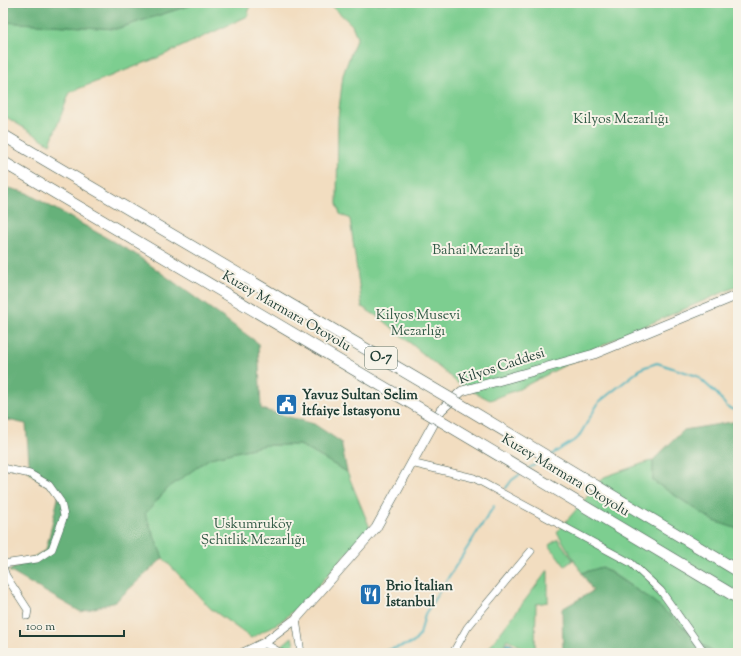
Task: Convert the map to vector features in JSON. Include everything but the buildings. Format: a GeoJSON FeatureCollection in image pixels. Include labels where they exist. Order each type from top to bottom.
{"type":"FeatureCollection","features":[{"type":"Feature","properties":{"kind":"highway","name":"Kuzey Marmara Otoyolu"},"geometry":{"type":"LineString","coordinates":[[3,135],[468,409],[738,571]]}},
{"type":"Feature","properties":{"kind":"highway","name":"Kuzey Marmara Otoyolu"},"geometry":{"type":"LineString","coordinates":[[3,162],[422,409],[738,598]]}},
{"type":"Feature","properties":{"kind":"main road","name":"Kilyos Caddesi"},"geometry":{"type":"LineString","coordinates":[[243,653],[264,643],[296,619],[376,528],[441,410],[462,392],[594,354],[738,295]]}},
{"type":"Feature","properties":{"kind":"street"},"geometry":{"type":"LineString","coordinates":[[411,463],[474,478],[632,562],[661,591],[705,653]]}},
{"type":"Feature","properties":{"kind":"street"},"geometry":{"type":"LineString","coordinates":[[3,468],[30,474],[49,485],[61,502],[64,516],[52,549],[37,559],[3,566],[6,576],[28,610],[27,616]]}},
{"type":"Feature","properties":{"kind":"street"},"geometry":{"type":"LineString","coordinates":[[453,653],[467,628],[531,551]]}},
{"type":"Feature","properties":{"kind":"street"},"geometry":{"type":"LineString","coordinates":[[296,619],[301,653]]}},
{"type":"Feature","properties":{"kind":"street"},"geometry":{"type":"LineString","coordinates":[[264,643],[281,653]]}},
{"type":"Feature","properties":{"kind":"green space"},"geometry":{"type":"Polygon","coordinates":[[[3,3],[192,3],[191,5],[116,29],[3,22],[3,3]]]}},
{"type":"Feature","properties":{"kind":"green space"},"geometry":{"type":"Polygon","coordinates":[[[192,3],[250,3],[248,16],[157,58],[70,92],[50,144],[3,115],[3,22],[116,29],[191,5],[192,3]]]}},
{"type":"Feature","properties":{"kind":"green space","name":"Kilyos Mezarlığı"},"geometry":{"type":"Polygon","coordinates":[[[329,3],[738,3],[738,286],[619,337],[519,389],[490,400],[460,385],[383,320],[362,307],[350,219],[340,214],[337,204],[338,118],[343,75],[357,37],[352,25],[329,3]]]}},
{"type":"Feature","properties":{"kind":"green space"},"geometry":{"type":"Polygon","coordinates":[[[3,187],[25,192],[135,254],[258,343],[261,409],[314,424],[341,442],[347,472],[300,445],[266,445],[210,458],[168,488],[145,514],[163,558],[115,602],[81,612],[9,571],[46,550],[59,494],[30,473],[26,424],[3,419],[3,353],[8,349],[3,307],[3,187]]]}},
{"type":"Feature","properties":{"kind":"green space"},"geometry":{"type":"Polygon","coordinates":[[[738,421],[738,529],[714,521],[653,481],[653,460],[684,430],[738,421]]]}},
{"type":"Feature","properties":{"kind":"green space","name":"Uskumruköy Şehitlik Mezarlığı"},"geometry":{"type":"Polygon","coordinates":[[[266,445],[300,445],[347,472],[370,528],[301,605],[280,622],[251,638],[210,608],[163,558],[145,514],[168,488],[210,458],[266,445]]]}},
{"type":"Feature","properties":{"kind":"green space"},"geometry":{"type":"Polygon","coordinates":[[[653,460],[653,481],[714,521],[738,529],[738,653],[713,653],[653,601],[603,567],[582,573],[557,532],[604,477],[653,460]]]}},
{"type":"Feature","properties":{"kind":"green space"},"geometry":{"type":"Polygon","coordinates":[[[558,539],[573,560],[565,566],[549,545],[558,539]]]}},
{"type":"Feature","properties":{"kind":"green space"},"geometry":{"type":"Polygon","coordinates":[[[602,567],[653,601],[713,653],[563,653],[562,609],[593,591],[582,573],[602,567]]]}},
{"type":"Feature","properties":{"kind":"green space"},"geometry":{"type":"Polygon","coordinates":[[[548,570],[548,602],[536,604],[535,653],[519,653],[522,647],[507,639],[499,653],[485,653],[548,570]]]}},
{"type":"Feature","properties":{"kind":"green space"},"geometry":{"type":"Polygon","coordinates":[[[292,637],[296,653],[281,646],[292,637]]]}},
{"type":"Feature","properties":{"kind":"water"},"geometry":{"type":"Polygon","coordinates":[[[507,642],[520,649],[518,653],[502,653],[507,642]]]}},
{"type":"Feature","properties":{"kind":"waterway"},"geometry":{"type":"LineString","coordinates":[[551,455],[578,438],[599,402],[642,368],[657,363],[697,376],[717,394],[727,407],[734,410],[738,409]]}},
{"type":"Feature","properties":{"kind":"waterway"},"geometry":{"type":"LineString","coordinates":[[529,468],[544,459]]}},
{"type":"Feature","properties":{"kind":"waterway"},"geometry":{"type":"LineString","coordinates":[[506,488],[512,480],[522,473]]}},
{"type":"Feature","properties":{"kind":"waterway"},"geometry":{"type":"LineString","coordinates":[[382,653],[384,651],[413,643],[420,635],[425,614],[494,506]]}},
{"type":"Feature","properties":{"kind":"place","name":"Yavuz Sultan Selim İtfaiye İstasyonu"},"geometry":{"type":"Point","coordinates":[287,404]}},
{"type":"Feature","properties":{"kind":"place","name":"Brio İtalian İstanbul"},"geometry":{"type":"Point","coordinates":[371,595]}},
{"type":"Feature","properties":{"kind":"park label","name":"Bahai Mezarlığı"},"geometry":{"type":"Point","coordinates":[478,251]}},
{"type":"Feature","properties":{"kind":"park label","name":"Kilyos Musevi Mezarlığı"},"geometry":{"type":"Point","coordinates":[418,324]}}]}
